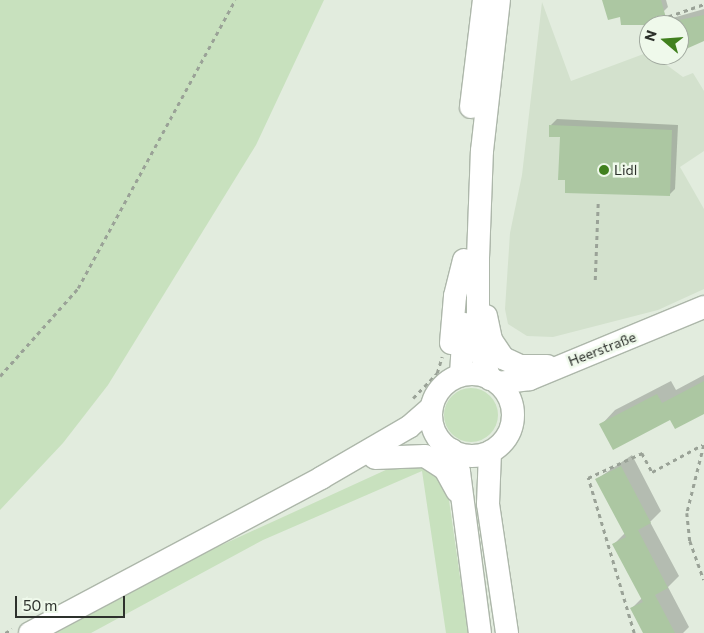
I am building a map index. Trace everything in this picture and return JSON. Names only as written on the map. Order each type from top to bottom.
[{"type":"main road","points":[[321,478],[416,441],[447,446],[474,456],[490,452],[510,431],[512,409],[494,381],[478,344],[471,259],[472,90],[484,0]]},
{"type":"main road","points":[[30,633],[321,478],[410,427],[437,397],[461,375],[471,259],[499,0]]},
{"type":"main road","points":[[471,259],[489,332],[498,353],[520,366],[563,364]]},
{"type":"main road","points":[[471,259],[432,424],[447,446],[462,501],[480,633]]},
{"type":"main road","name":"Heerstraße","points":[[494,381],[530,379],[704,307]]},
{"type":"main road","name":"Heerstraße","points":[[512,409],[525,397],[571,375],[704,323]]},
{"type":"main road","points":[[461,375],[494,381]]},
{"type":"main road","points":[[490,452],[488,504],[507,633]]},
{"type":"main road","points":[[375,458],[412,454],[431,458],[445,469],[462,501]]},
{"type":"path","points":[[0,376],[78,288],[235,0]]},
{"type":"path","points":[[672,15],[704,4]]},
{"type":"path","points":[[595,280],[598,202]]},
{"type":"path","points":[[703,445],[687,513],[690,541],[704,580]]},
{"type":"path","points":[[634,633],[588,478],[642,453],[652,472],[703,445]]},
{"type":"shaded area","points":[[542,2],[571,81],[639,56],[639,65],[667,65],[683,77],[693,73],[704,91],[704,151],[680,167],[704,209],[704,289],[658,310],[553,337],[527,336],[508,324],[505,309],[510,233],[522,175]]},
{"type":"green space","points":[[0,0],[324,0],[256,145],[108,385],[63,443],[0,510]]},
{"type":"green space","points":[[466,388],[476,388],[486,392],[494,400],[498,415],[494,430],[486,438],[476,442],[466,442],[456,438],[448,430],[444,420],[444,410],[448,400],[456,392]]},
{"type":"green space","points":[[401,463],[428,464],[448,493],[468,633],[446,633],[422,471],[263,540],[91,633],[56,633],[200,555]]},
{"type":"building","points":[[602,0],[661,0],[665,15],[639,15],[639,25],[621,25],[620,17],[608,20]]},
{"type":"building","points":[[704,15],[704,41],[689,48],[689,18]]},
{"type":"building","points":[[549,125],[672,130],[670,196],[565,193],[565,180],[558,180],[560,137],[549,137]]},
{"type":"building","points":[[704,381],[704,414],[675,429],[670,420],[613,450],[599,424],[657,394],[662,403]]},
{"type":"building","points":[[621,466],[651,523],[638,530],[668,588],[655,595],[675,633],[643,633],[630,608],[643,602],[612,544],[626,537],[595,479]]},
{"type":"place","name":"Lidl","points":[[604,170]]}]
